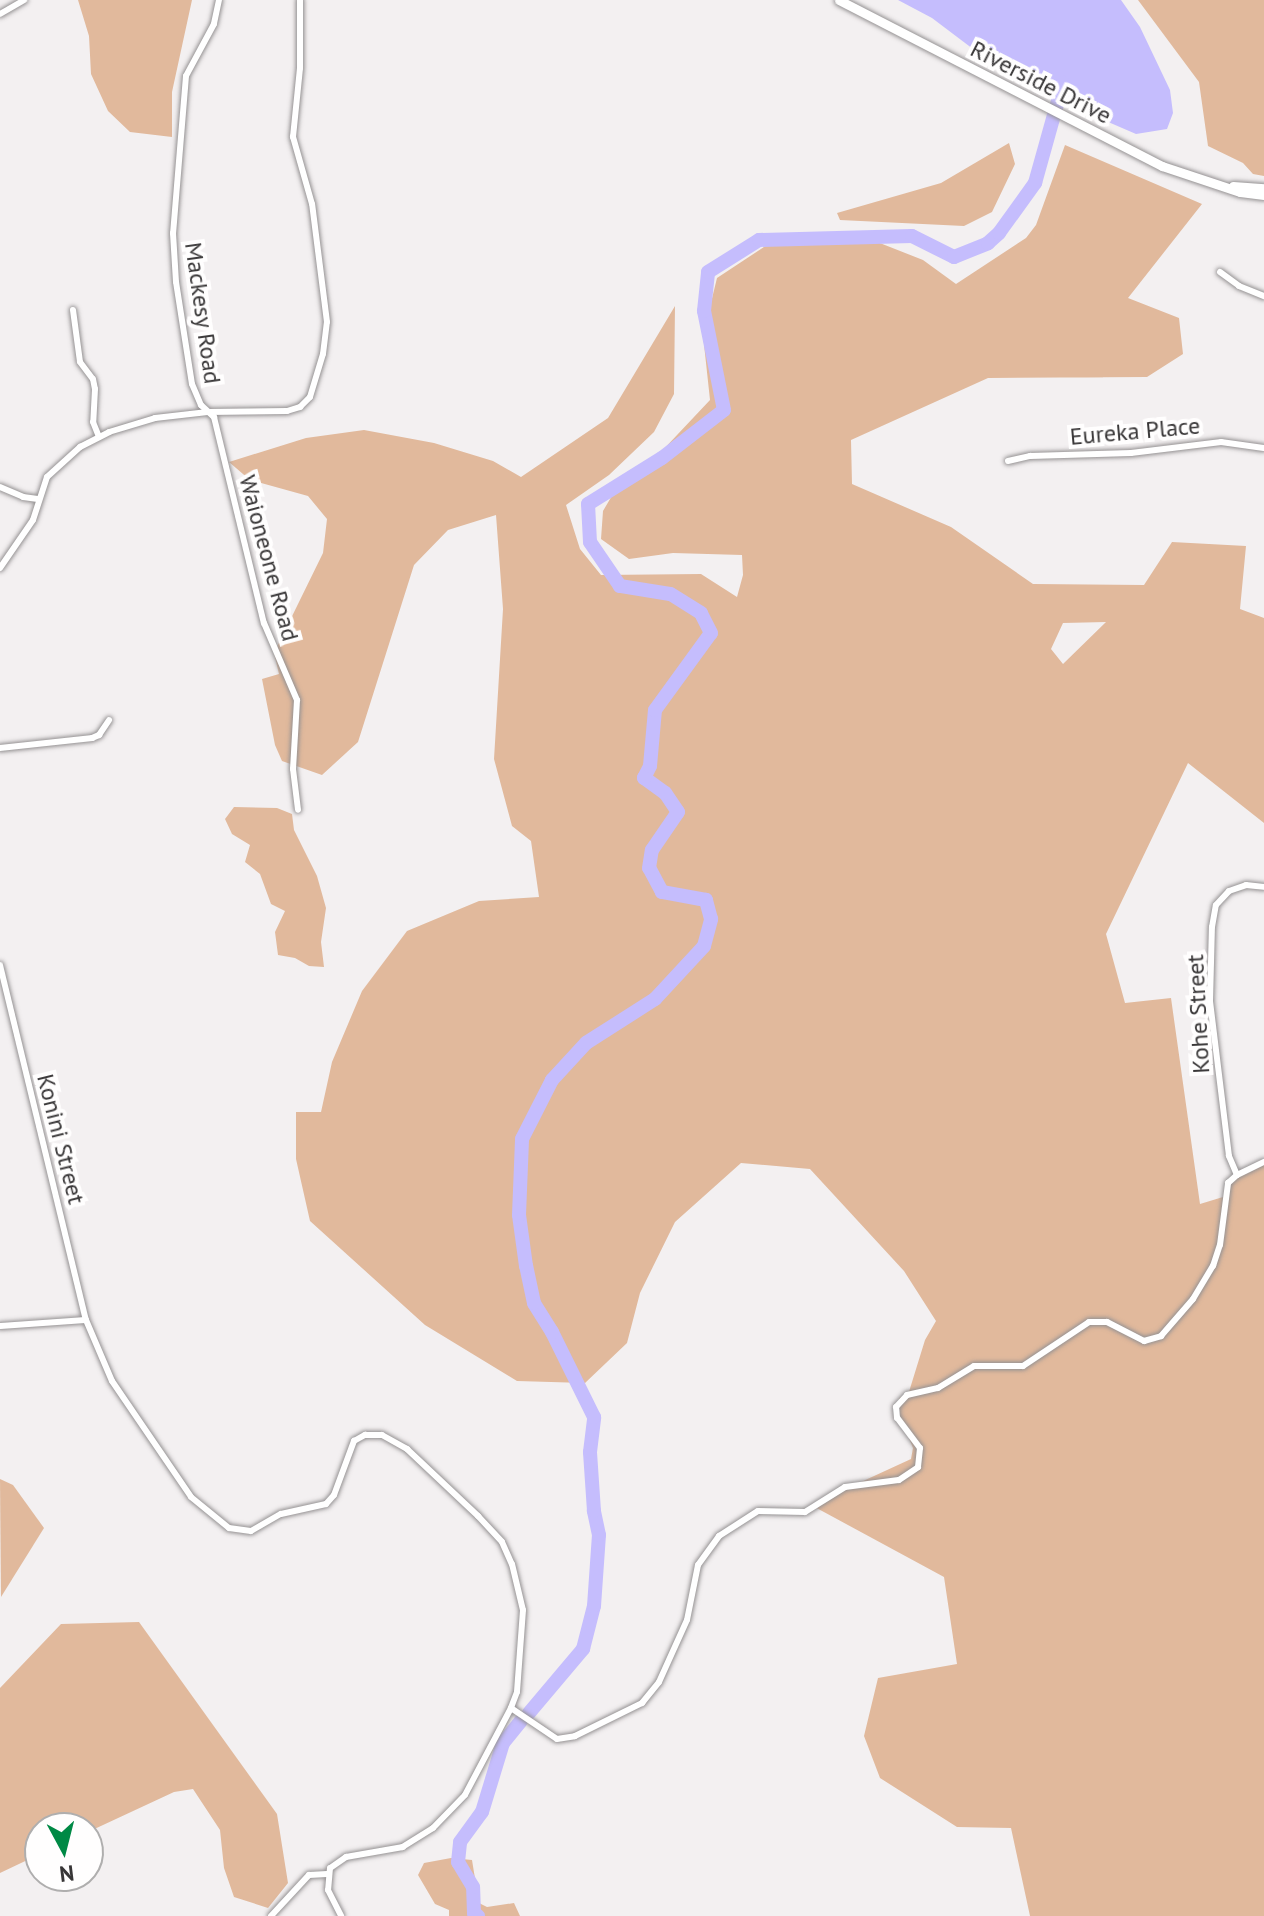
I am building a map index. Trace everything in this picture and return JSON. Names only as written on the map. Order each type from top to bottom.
[{"type":"main road","name":"Riverside Drive","points":[[839,0],[1162,166],[1264,195]]},
{"type":"main road","name":"Riverside Drive","points":[[1229,187],[1264,188]]},
{"type":"street","points":[[0,14],[24,0]]},
{"type":"street","name":"Mackesy Road","points":[[219,0],[214,24],[186,76],[173,233],[176,282],[189,372],[196,395],[208,412],[293,410],[310,397],[318,376],[325,343],[326,312],[310,193],[293,137],[300,68],[300,0]]},
{"type":"street","points":[[1220,272],[1239,286],[1264,296]]},
{"type":"street","points":[[73,310],[80,362],[93,379],[93,422],[99,437]]},
{"type":"street","points":[[0,568],[28,529],[47,477],[62,460],[99,437],[155,418],[208,412]]},
{"type":"street","name":"Waioneone Road","points":[[208,412],[214,417],[264,623],[297,700],[293,769],[298,810]]},
{"type":"street","name":"Eureka Place","points":[[1008,461],[1030,456],[1131,453],[1221,442],[1264,448]]},
{"type":"street","points":[[0,487],[23,497],[38,499]]},
{"type":"street","points":[[0,748],[92,738],[99,735],[109,720]]},
{"type":"street","name":"Kohe Street","points":[[1237,1175],[1229,1156],[1210,1001],[1213,916],[1222,897],[1237,886],[1264,887]]},
{"type":"street","name":"Konini Street","points":[[0,965],[86,1320],[112,1381],[161,1457],[199,1505],[229,1528],[251,1531],[281,1514],[326,1504],[334,1495],[348,1451],[360,1437],[376,1434],[388,1437],[407,1449],[478,1516],[508,1553],[523,1610],[517,1692],[511,1708]]},
{"type":"street","points":[[271,1916],[309,1875],[327,1874],[340,1859],[403,1847],[441,1822],[465,1795],[511,1708],[557,1739],[575,1736],[642,1703],[659,1682],[687,1620],[698,1565],[719,1536],[758,1511],[805,1512],[845,1487],[899,1480],[918,1467],[920,1448],[899,1422],[896,1412],[899,1402],[907,1395],[938,1388],[974,1366],[1023,1366],[1089,1322],[1107,1322],[1136,1340],[1150,1341],[1161,1336],[1193,1299],[1213,1266],[1220,1245],[1225,1189],[1237,1175],[1264,1162]]},
{"type":"street","points":[[0,1326],[86,1320]]},
{"type":"street","points":[[327,1874],[330,1896],[341,1916]]},
{"type":"shaded area","points":[[78,0],[192,0],[172,92],[172,137],[130,132],[108,111],[91,74],[89,36]]},
{"type":"shaded area","points":[[898,0],[1121,0],[1140,27],[1170,90],[1173,113],[1167,129],[1136,134],[1018,83],[932,18]]},
{"type":"shaded area","points":[[1138,0],[1264,0],[1264,176],[1253,174],[1243,163],[1208,146],[1199,82]]},
{"type":"shaded area","points":[[1009,143],[1015,164],[992,212],[964,226],[840,220],[837,213],[941,183]]},
{"type":"shaded area","points":[[1065,145],[1202,204],[1128,298],[1179,318],[1183,354],[1147,377],[988,378],[851,440],[852,484],[951,527],[1033,584],[1144,585],[1172,542],[1246,546],[1240,609],[1264,618],[1264,823],[1188,763],[1106,934],[1125,1003],[1171,998],[1200,1204],[1223,1197],[1235,1176],[1264,1164],[1264,1916],[1030,1916],[1011,1828],[957,1827],[880,1778],[864,1736],[878,1678],[957,1664],[944,1577],[811,1505],[911,1459],[913,1448],[900,1416],[899,1398],[908,1395],[925,1340],[936,1321],[904,1271],[810,1169],[741,1163],[675,1222],[640,1293],[627,1343],[585,1383],[517,1381],[425,1325],[310,1221],[296,1159],[296,1112],[321,1112],[332,1062],[362,991],[407,931],[479,901],[539,897],[531,841],[512,826],[494,759],[503,609],[496,515],[448,530],[414,565],[358,742],[322,775],[282,761],[275,745],[262,679],[279,674],[274,653],[323,553],[327,519],[308,496],[250,480],[229,462],[306,438],[364,430],[434,443],[493,461],[521,477],[608,418],[675,306],[674,394],[654,432],[609,475],[566,505],[580,549],[601,575],[701,574],[737,597],[743,575],[742,555],[673,553],[629,559],[601,539],[603,511],[620,482],[661,452],[710,400],[703,335],[717,278],[767,245],[862,236],[923,260],[956,284],[1026,238],[1036,225]],"holes":[[[1106,622],[1063,664],[1051,649],[1063,623]]]},
{"type":"shaded area","points":[[234,807],[277,808],[292,814],[294,830],[317,876],[326,908],[321,942],[324,967],[309,966],[295,958],[278,955],[275,932],[285,911],[271,904],[260,874],[245,862],[250,845],[232,834],[225,819]]},
{"type":"shaded area","points":[[0,1479],[13,1485],[44,1528],[1,1597]]},
{"type":"shaded area","points":[[139,1622],[277,1814],[288,1883],[268,1908],[234,1897],[224,1868],[220,1830],[193,1789],[174,1792],[104,1825],[104,1812],[24,1812],[24,1862],[0,1873],[0,1688],[61,1624]]},
{"type":"shaded area","points":[[451,1858],[472,1860],[479,1903],[487,1907],[514,1903],[520,1916],[449,1916],[449,1910],[435,1904],[418,1875],[424,1863]]},
{"type":"waterway","points":[[529,1713],[583,1649],[594,1606],[599,1535],[590,1452],[594,1417],[552,1332],[534,1303],[526,1266],[519,1215],[522,1139],[552,1080],[586,1043],[655,999],[704,946],[711,919],[706,900],[662,892],[649,868],[652,850],[678,812],[665,793],[644,778],[650,766],[655,710],[711,633],[701,613],[670,594],[620,586],[590,542],[588,504],[662,458],[724,410],[704,311],[708,272],[759,240],[912,236],[954,257],[988,243],[999,233],[1035,183],[1063,83]]},
{"type":"waterway","points":[[478,1916],[474,1913],[473,1887],[458,1862],[460,1842],[482,1812],[503,1743],[521,1721]]}]
